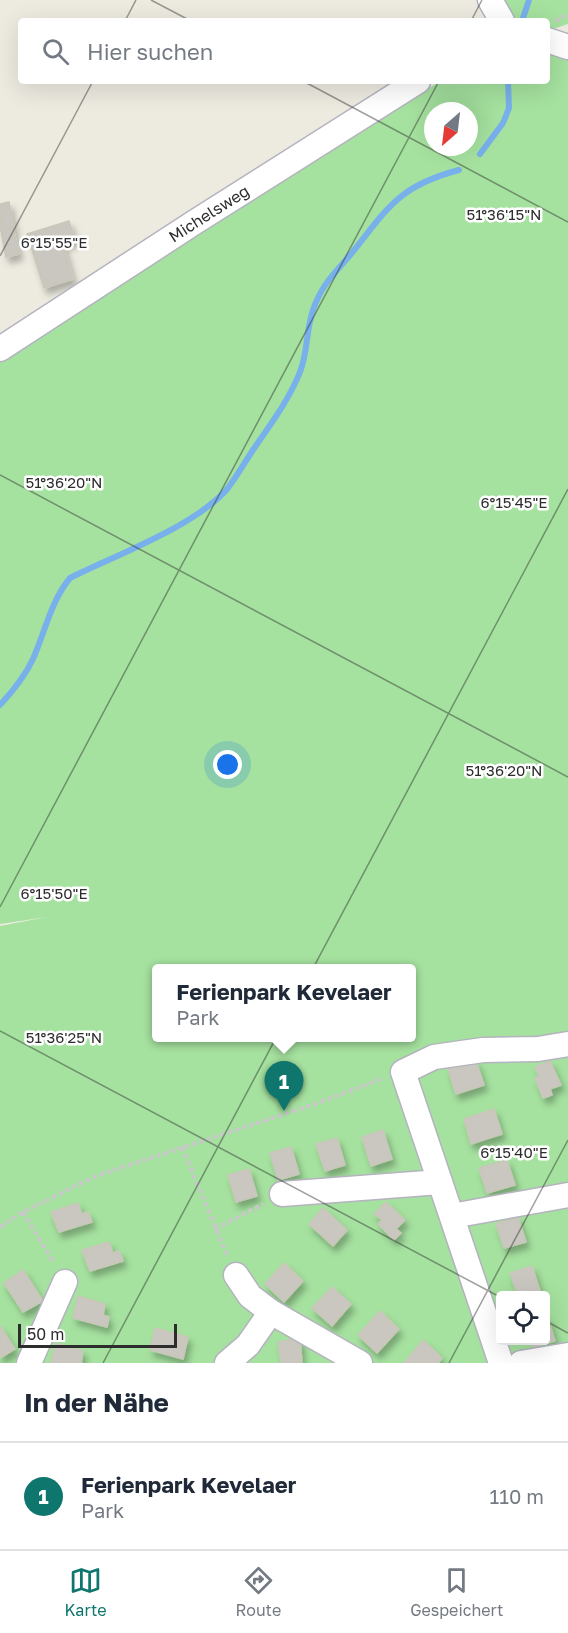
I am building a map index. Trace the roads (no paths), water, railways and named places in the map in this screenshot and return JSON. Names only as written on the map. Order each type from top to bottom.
[{"type":"street","points":[[490,0],[500,18]]},
{"type":"street","points":[[550,41],[568,47]]},
{"type":"street","name":"Michelsweg","points":[[0,349],[413,84]]},
{"type":"street","points":[[501,1363],[403,1072],[434,1057],[483,1050],[538,1049],[568,1044]]},
{"type":"street","points":[[282,1194],[440,1182]]},
{"type":"street","points":[[452,1215],[568,1195]]},
{"type":"street","points":[[236,1275],[250,1296],[271,1312],[360,1363]]},
{"type":"street","points":[[29,1363],[65,1282]]},
{"type":"street","points":[[227,1363],[248,1345],[271,1312]]},
{"type":"street","points":[[521,1363],[568,1355]]},
{"type":"waterway","points":[[523,18],[529,0]]},
{"type":"waterway","points":[[480,154],[503,123],[509,108],[508,84]]},
{"type":"waterway","points":[[0,705],[30,665],[53,607],[70,578],[176,527],[214,502],[228,488],[279,412],[296,382],[303,364],[313,310],[320,293],[329,280],[385,211],[396,201],[422,183],[459,170]]},
{"type":"place","name":"Ferienpark Kevelaer","points":[[284,1111]]}]
